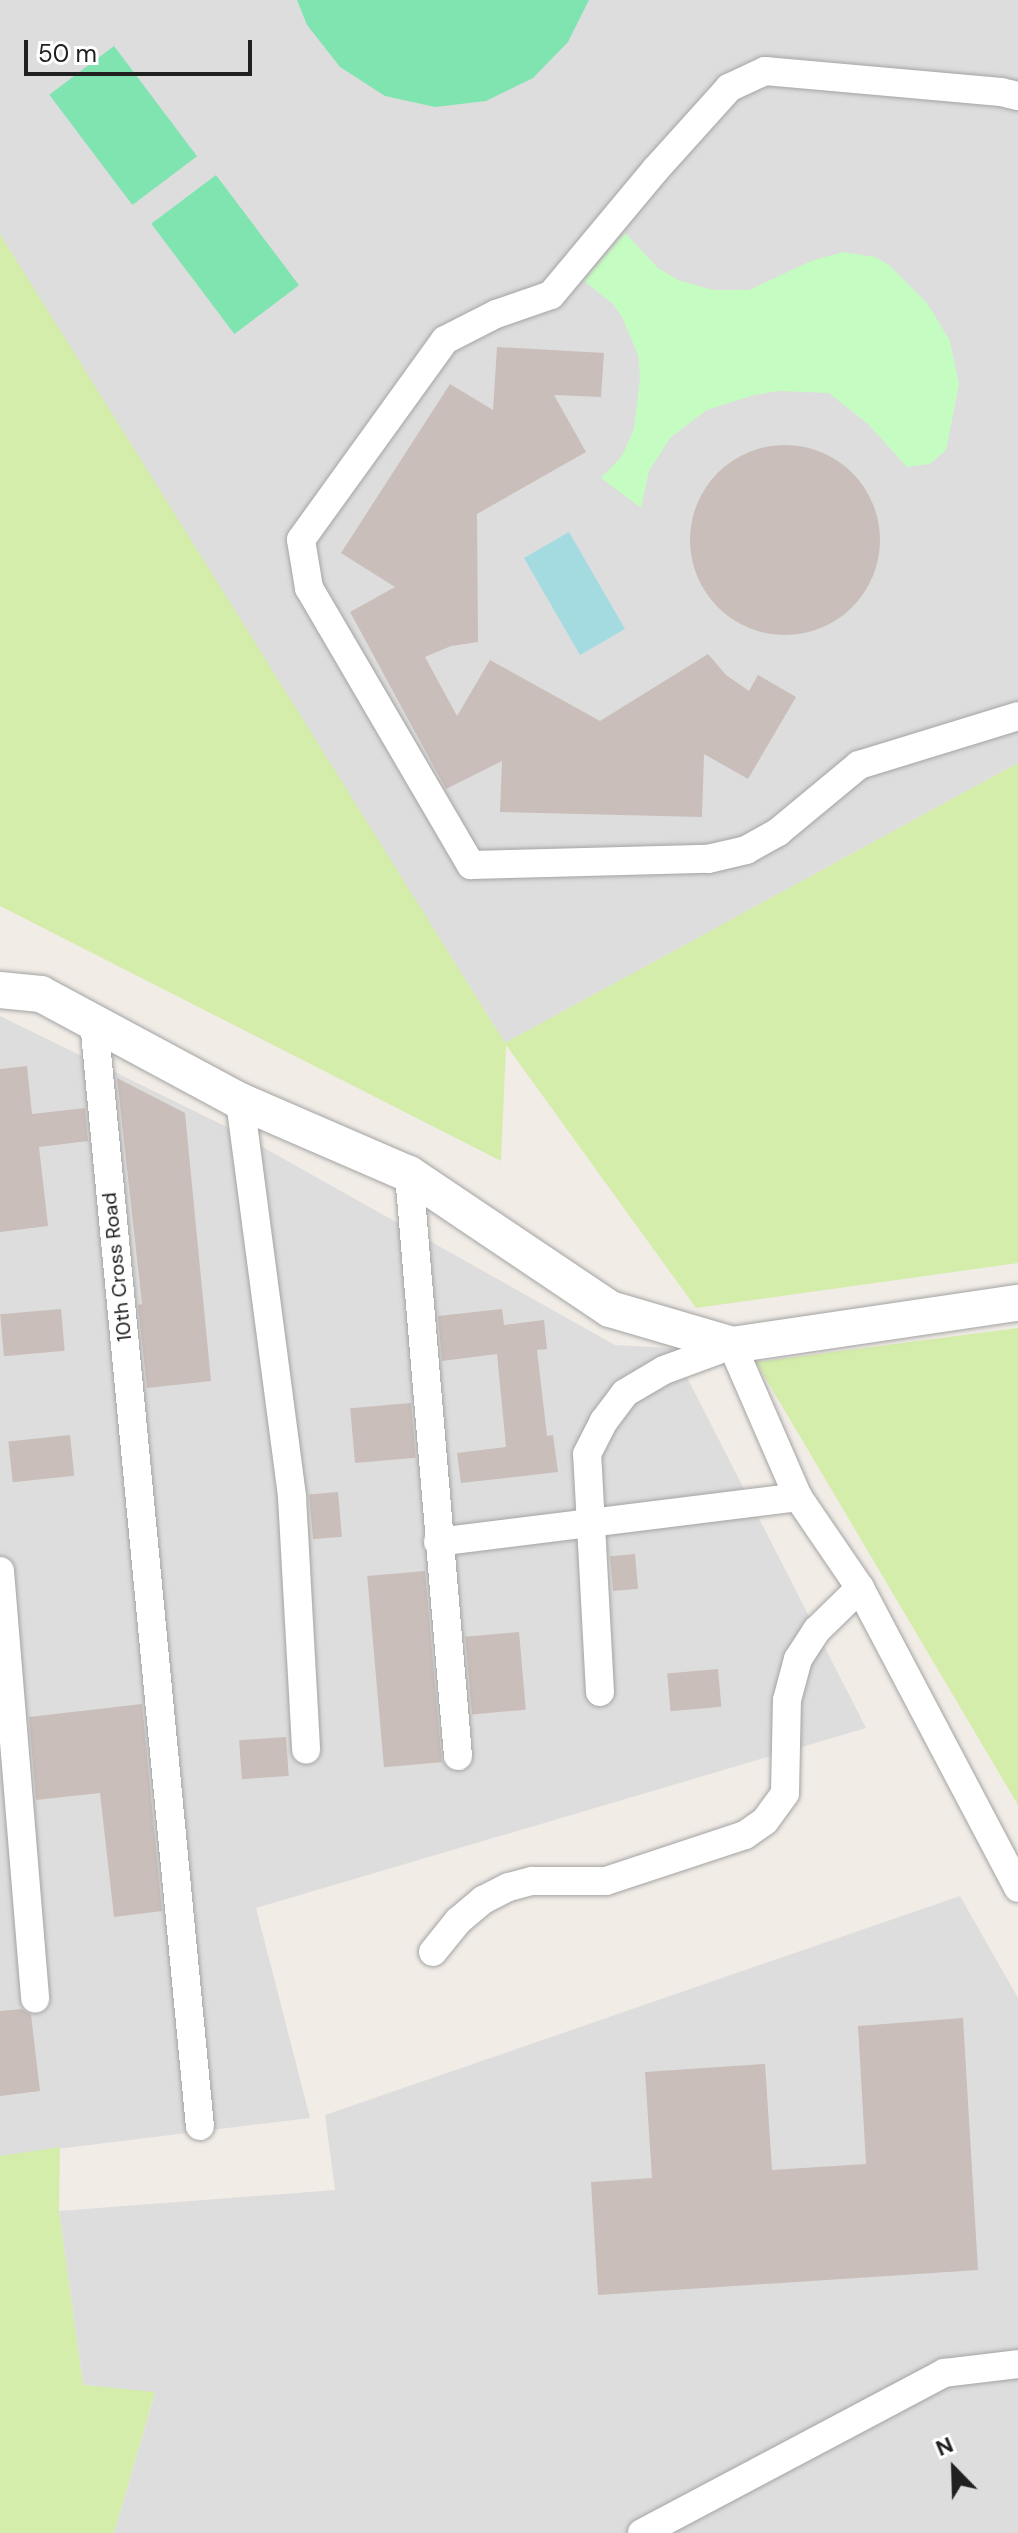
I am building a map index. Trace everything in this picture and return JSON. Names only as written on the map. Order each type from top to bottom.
[{"type":"street","points":[[1018,96],[765,71],[729,88],[656,169],[551,295],[496,314],[445,340],[301,540],[309,588],[471,865],[708,859],[746,850],[778,832],[859,765],[1018,716]]},
{"type":"street","points":[[0,990],[41,994],[240,1101],[409,1174],[610,1309],[732,1345]]},
{"type":"street","name":"10th Cross Road","points":[[94,1022],[200,2126]]},
{"type":"street","points":[[240,1101],[292,1497],[306,1750]]},
{"type":"street","points":[[409,1174],[458,1756]]},
{"type":"street","points":[[600,1692],[587,1454],[604,1421],[625,1393],[664,1370],[732,1345],[1018,1303]]},
{"type":"street","points":[[732,1345],[798,1497],[860,1588],[1018,1888]]},
{"type":"street","points":[[438,1542],[798,1497]]},
{"type":"street","points":[[0,1575],[35,1999]]},
{"type":"street","points":[[433,1952],[458,1921],[483,1900],[509,1887],[532,1881],[606,1881],[745,1835],[765,1821],[785,1793],[787,1700],[798,1659],[817,1630],[860,1588]]},
{"type":"street","points":[[642,2533],[944,2373],[1018,2364]]},
{"type":"shaded area","points":[[0,0],[1018,0],[1018,763],[505,1043],[0,239]]},
{"type":"shaded area","points":[[0,1016],[227,1127],[615,1345],[672,1348],[866,1728],[256,1908],[310,2118],[0,2156]]},
{"type":"shaded area","points":[[960,1896],[1018,1998],[1018,2533],[114,2533],[155,2393],[83,2385],[59,2211],[335,2190],[325,2115]]},
{"type":"green space","points":[[297,0],[589,0],[568,42],[533,78],[486,101],[435,107],[385,96],[340,67],[307,25]]},
{"type":"green space","points":[[114,46],[197,156],[132,205],[49,95]]},
{"type":"green space","points":[[216,175],[299,285],[234,334],[151,224]]},
{"type":"green space","points":[[625,233],[658,268],[678,280],[713,290],[749,290],[811,261],[843,252],[875,257],[889,265],[927,303],[950,341],[959,385],[946,450],[930,464],[907,467],[868,424],[829,393],[779,391],[754,395],[707,410],[670,438],[649,471],[641,508],[601,478],[622,456],[634,429],[640,377],[638,355],[622,317],[612,303],[584,281]]},
{"type":"green space","points":[[0,234],[505,1043],[1018,763],[1018,1263],[696,1308],[506,1045],[501,1161],[0,906]]},
{"type":"green space","points":[[1018,1328],[1018,1805],[756,1362]]},
{"type":"green space","points":[[60,2147],[59,2211],[83,2385],[155,2392],[114,2533],[0,2533],[0,2156]]},
{"type":"water","points":[[569,532],[625,629],[580,655],[524,558]]},
{"type":"building","points":[[497,347],[604,353],[601,397],[554,395],[586,452],[477,514],[478,642],[451,646],[425,657],[457,716],[490,660],[600,721],[708,654],[726,675],[749,691],[758,675],[796,697],[748,779],[704,754],[702,817],[500,812],[502,761],[446,789],[350,612],[395,587],[341,553],[450,384],[493,410]]},
{"type":"building","points":[[785,445],[821,452],[852,473],[873,504],[880,540],[873,576],[852,607],[821,628],[785,635],[749,628],[718,607],[697,576],[690,540],[697,504],[718,473],[749,452]]},
{"type":"building","points":[[27,1066],[32,1114],[85,1108],[88,1141],[39,1147],[48,1226],[0,1232],[0,1069]]},
{"type":"building","points":[[117,1078],[185,1113],[211,1381],[147,1388],[138,1305],[142,1304]]},
{"type":"building","points":[[61,1309],[65,1351],[4,1356],[0,1314]]},
{"type":"building","points":[[502,1309],[504,1325],[544,1320],[547,1349],[537,1350],[547,1436],[553,1435],[558,1472],[461,1483],[457,1453],[506,1447],[497,1354],[442,1361],[438,1316]]},
{"type":"building","points":[[411,1403],[416,1458],[355,1463],[350,1408]]},
{"type":"building","points":[[70,1435],[74,1476],[13,1482],[8,1441]]},
{"type":"building","points":[[338,1492],[342,1537],[313,1539],[309,1495]]},
{"type":"building","points":[[635,1554],[638,1589],[613,1591],[610,1556]]},
{"type":"building","points":[[425,1571],[442,1762],[384,1767],[367,1576]]},
{"type":"building","points":[[519,1632],[526,1710],[472,1714],[465,1637]]},
{"type":"building","points":[[718,1669],[721,1707],[671,1711],[667,1673]]},
{"type":"building","points":[[142,1704],[162,1911],[114,1917],[100,1793],[36,1800],[29,1717]]},
{"type":"building","points":[[286,1737],[289,1776],[242,1779],[239,1740]]},
{"type":"building","points":[[21,2009],[31,2015],[40,2091],[0,2096],[0,2011]]},
{"type":"building","points":[[963,2018],[978,2270],[598,2295],[591,2182],[652,2178],[645,2072],[765,2064],[772,2170],[866,2164],[858,2026]]}]
